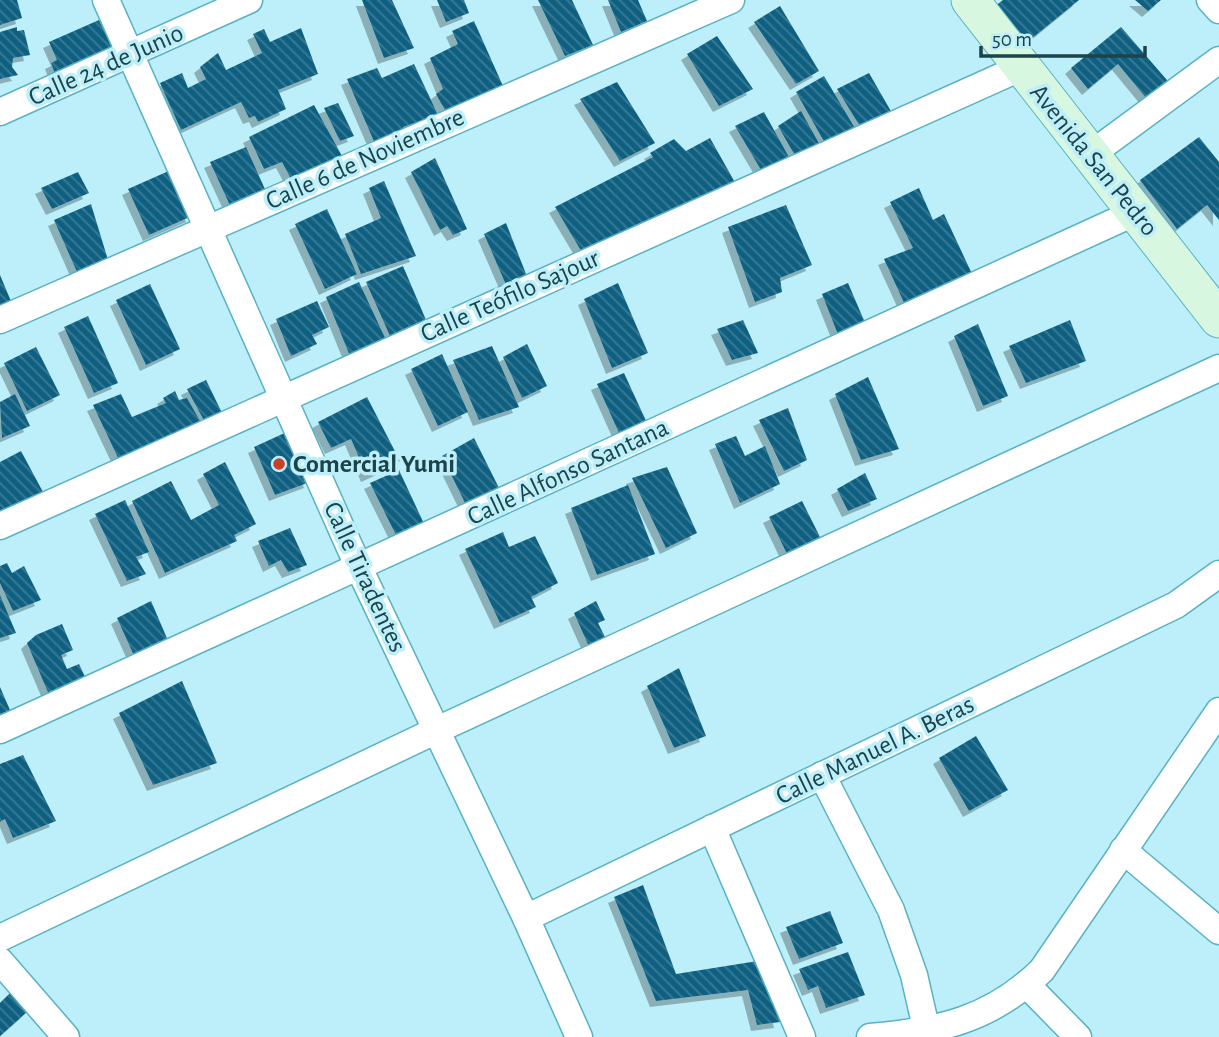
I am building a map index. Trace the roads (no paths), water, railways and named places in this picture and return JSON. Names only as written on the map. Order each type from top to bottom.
[{"type":"street","name":"Calle Tiradentes","points":[[106,0],[359,568],[526,918],[579,1037]]},
{"type":"street","name":"Calle 24 de Junio","points":[[0,112],[249,0]]},
{"type":"street","name":"Calle 6 de Noviembre","points":[[0,320],[731,0]]},
{"type":"street","name":"Avenida San Pedro","points":[[970,0],[1020,68],[1219,319]]},
{"type":"street","points":[[1210,0],[1219,10]]},
{"type":"street","points":[[1090,155],[1219,60]]},
{"type":"street","name":"Calle Teófilo Sajour","points":[[0,526],[1020,68]]},
{"type":"street","name":"Calle Alfonso Santana","points":[[0,730],[1136,212]]},
{"type":"street","points":[[0,938],[437,730],[1219,368]]},
{"type":"street","name":"Calle Manuel A. Beras","points":[[526,918],[1176,605],[1219,574]]},
{"type":"street","points":[[870,1037],[926,1032],[959,1023],[992,1008],[1027,985],[1042,970],[1219,711]]},
{"type":"street","points":[[822,775],[891,910],[914,975],[926,1032]]},
{"type":"street","points":[[712,828],[802,1037]]},
{"type":"street","points":[[1123,849],[1219,931]]},
{"type":"street","points":[[0,961],[66,1037]]},
{"type":"street","points":[[1027,985],[1078,1037]]},
{"type":"place","name":"Comercial Yumi","points":[[279,464]]}]
